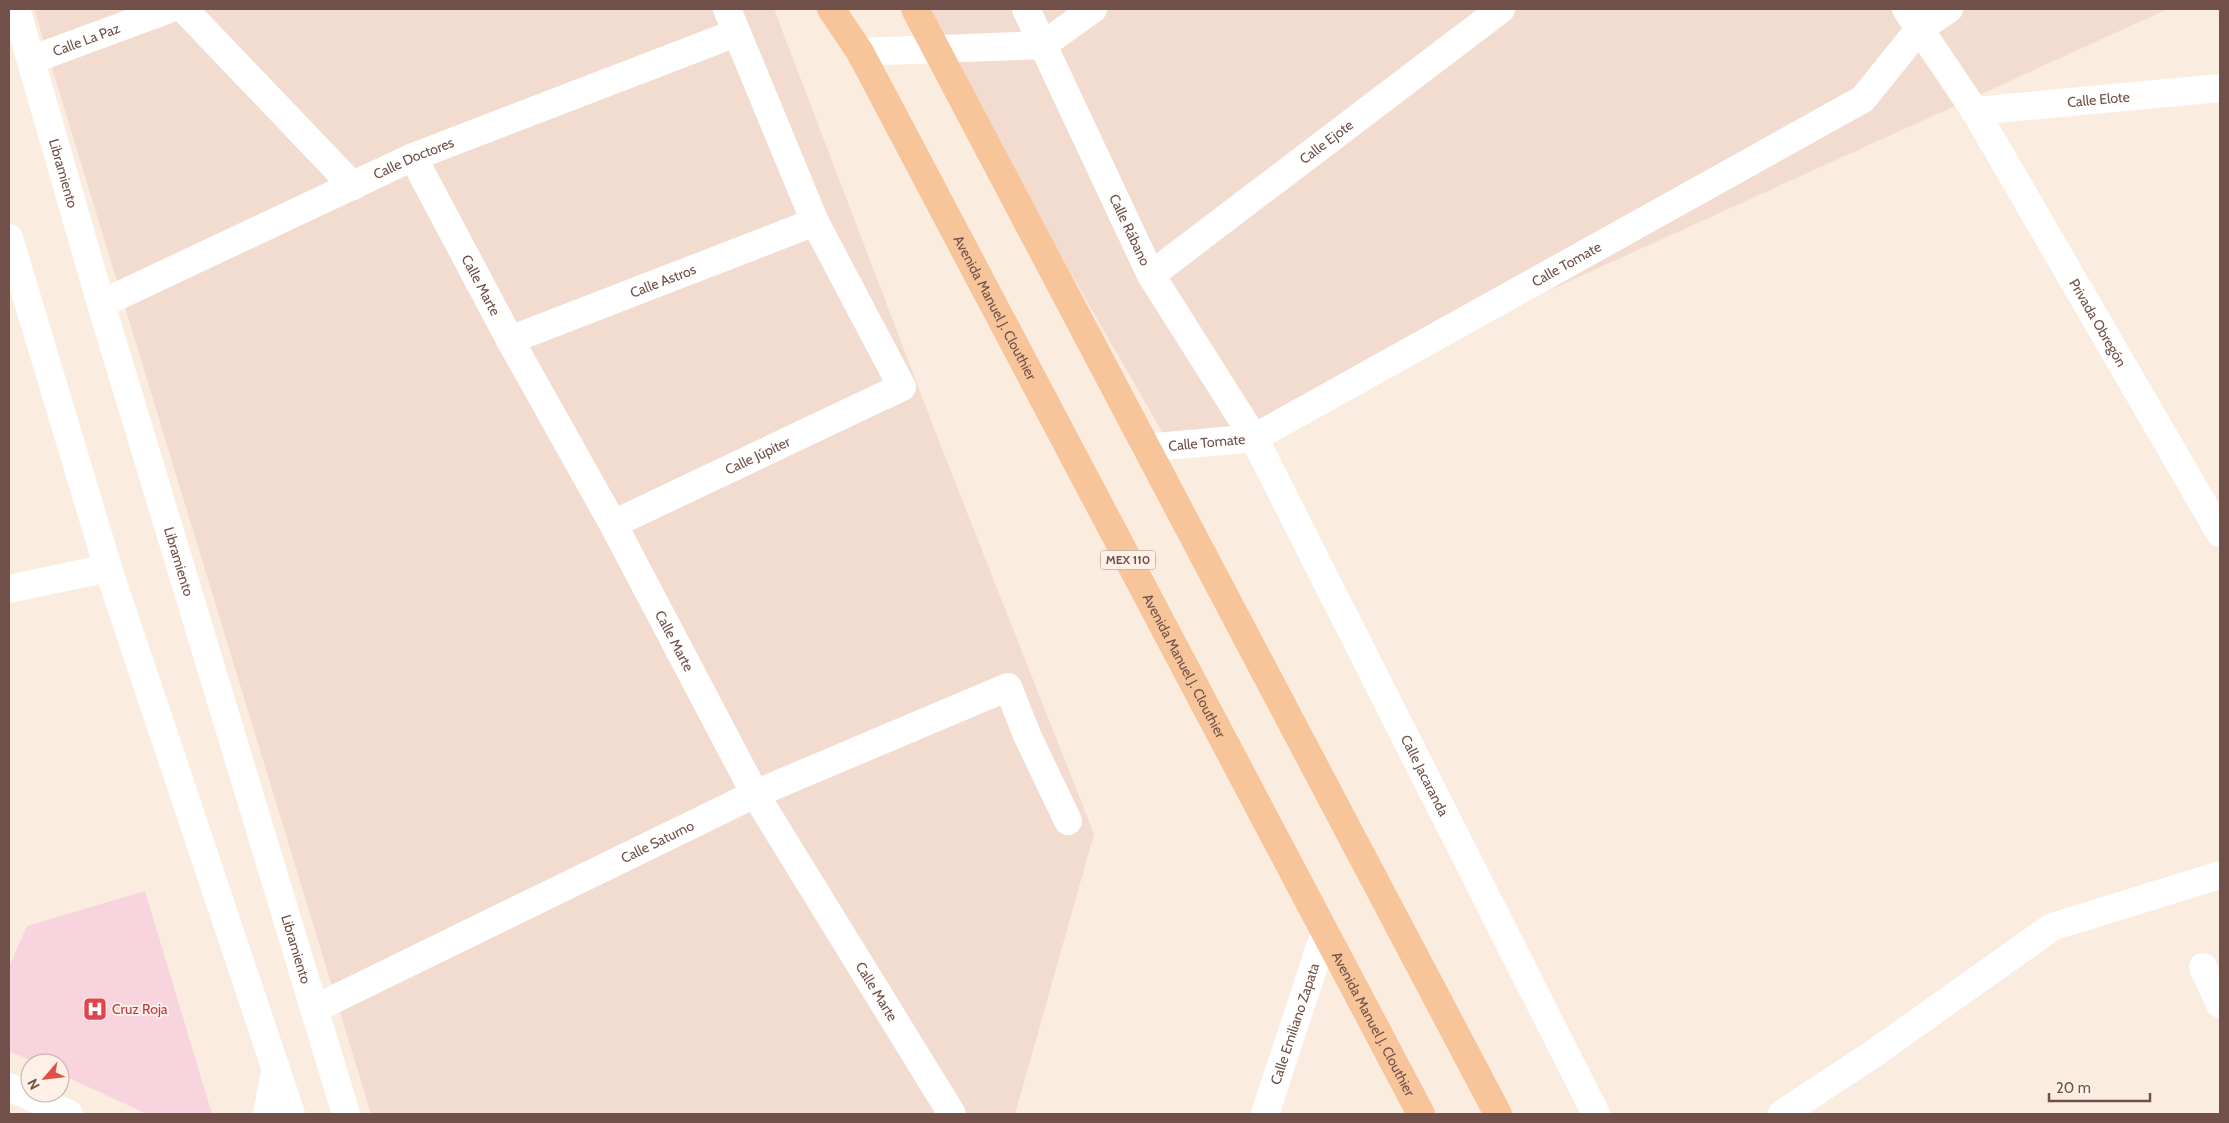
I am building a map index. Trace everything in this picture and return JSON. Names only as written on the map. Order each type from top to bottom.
[{"type":"main road","name":"Avenida Manuel J. Clouthier","points":[[831,9],[860,52],[1421,1114]]},
{"type":"main road","points":[[915,9],[1498,1114]]},
{"type":"street","name":"Libramiento","points":[[16,9],[101,304],[346,1114]]},
{"type":"street","name":"Calle La Paz","points":[[31,60],[169,9]]},
{"type":"street","points":[[184,9],[353,186]]},
{"type":"street","name":"Calle Rábano","points":[[1026,9],[1151,275],[1254,438]]},
{"type":"street","points":[[860,52],[1044,45],[1093,9]]},
{"type":"street","name":"Calle Ejote","points":[[1151,275],[1501,9]]},
{"type":"street","name":"Calle Tomate","points":[[1146,448],[1254,438],[1863,99],[1913,18],[1949,9]]},
{"type":"street","name":"Privada Obregón","points":[[1913,18],[1975,111],[2220,533]]},
{"type":"street","points":[[732,21],[815,222]]},
{"type":"street","name":"Calle Doctores","points":[[101,304],[413,157],[732,21]]},
{"type":"street","name":"Calle Elote","points":[[1975,111],[2220,88]]},
{"type":"street","name":"Calle Marte","points":[[413,157],[510,340],[613,524],[755,794],[952,1114]]},
{"type":"street","name":"Calle Astros","points":[[510,340],[815,222]]},
{"type":"street","name":"Calle Júpiter","points":[[613,524],[902,388],[815,222]]},
{"type":"street","points":[[9,238],[108,568],[291,1114]]},
{"type":"street","name":"Calle Jacaranda","points":[[1254,438],[1596,1114]]},
{"type":"street","points":[[9,589],[108,568]]},
{"type":"street","name":"Calle Saturno","points":[[314,1009],[755,794],[1008,687],[1027,735],[1068,821]]},
{"type":"street","points":[[1782,1114],[1876,1052],[2052,926],[2220,875]]},
{"type":"street","name":"Calle Emiliano Zapata","points":[[1265,1114],[1325,932]]},
{"type":"street","points":[[2203,967],[2220,1004]]},
{"type":"street","points":[[267,1114],[276,1068]]},
{"type":"street","points":[[9,1087],[69,1114]]},
{"type":"shaded area","points":[[34,9],[774,9],[942,449],[1094,834],[1015,1114],[371,1114]]},
{"type":"shaded area","points":[[919,9],[2168,9],[1174,461],[1165,437]]},
{"type":"shaded area","name":"Cruz Roja","points":[[145,891],[212,1114],[147,1114],[70,1079],[70,1053],[20,1053],[20,1056],[9,1051],[9,967],[27,926]]},
{"type":"place","name":"Cruz Roja","points":[[95,1009]]}]
